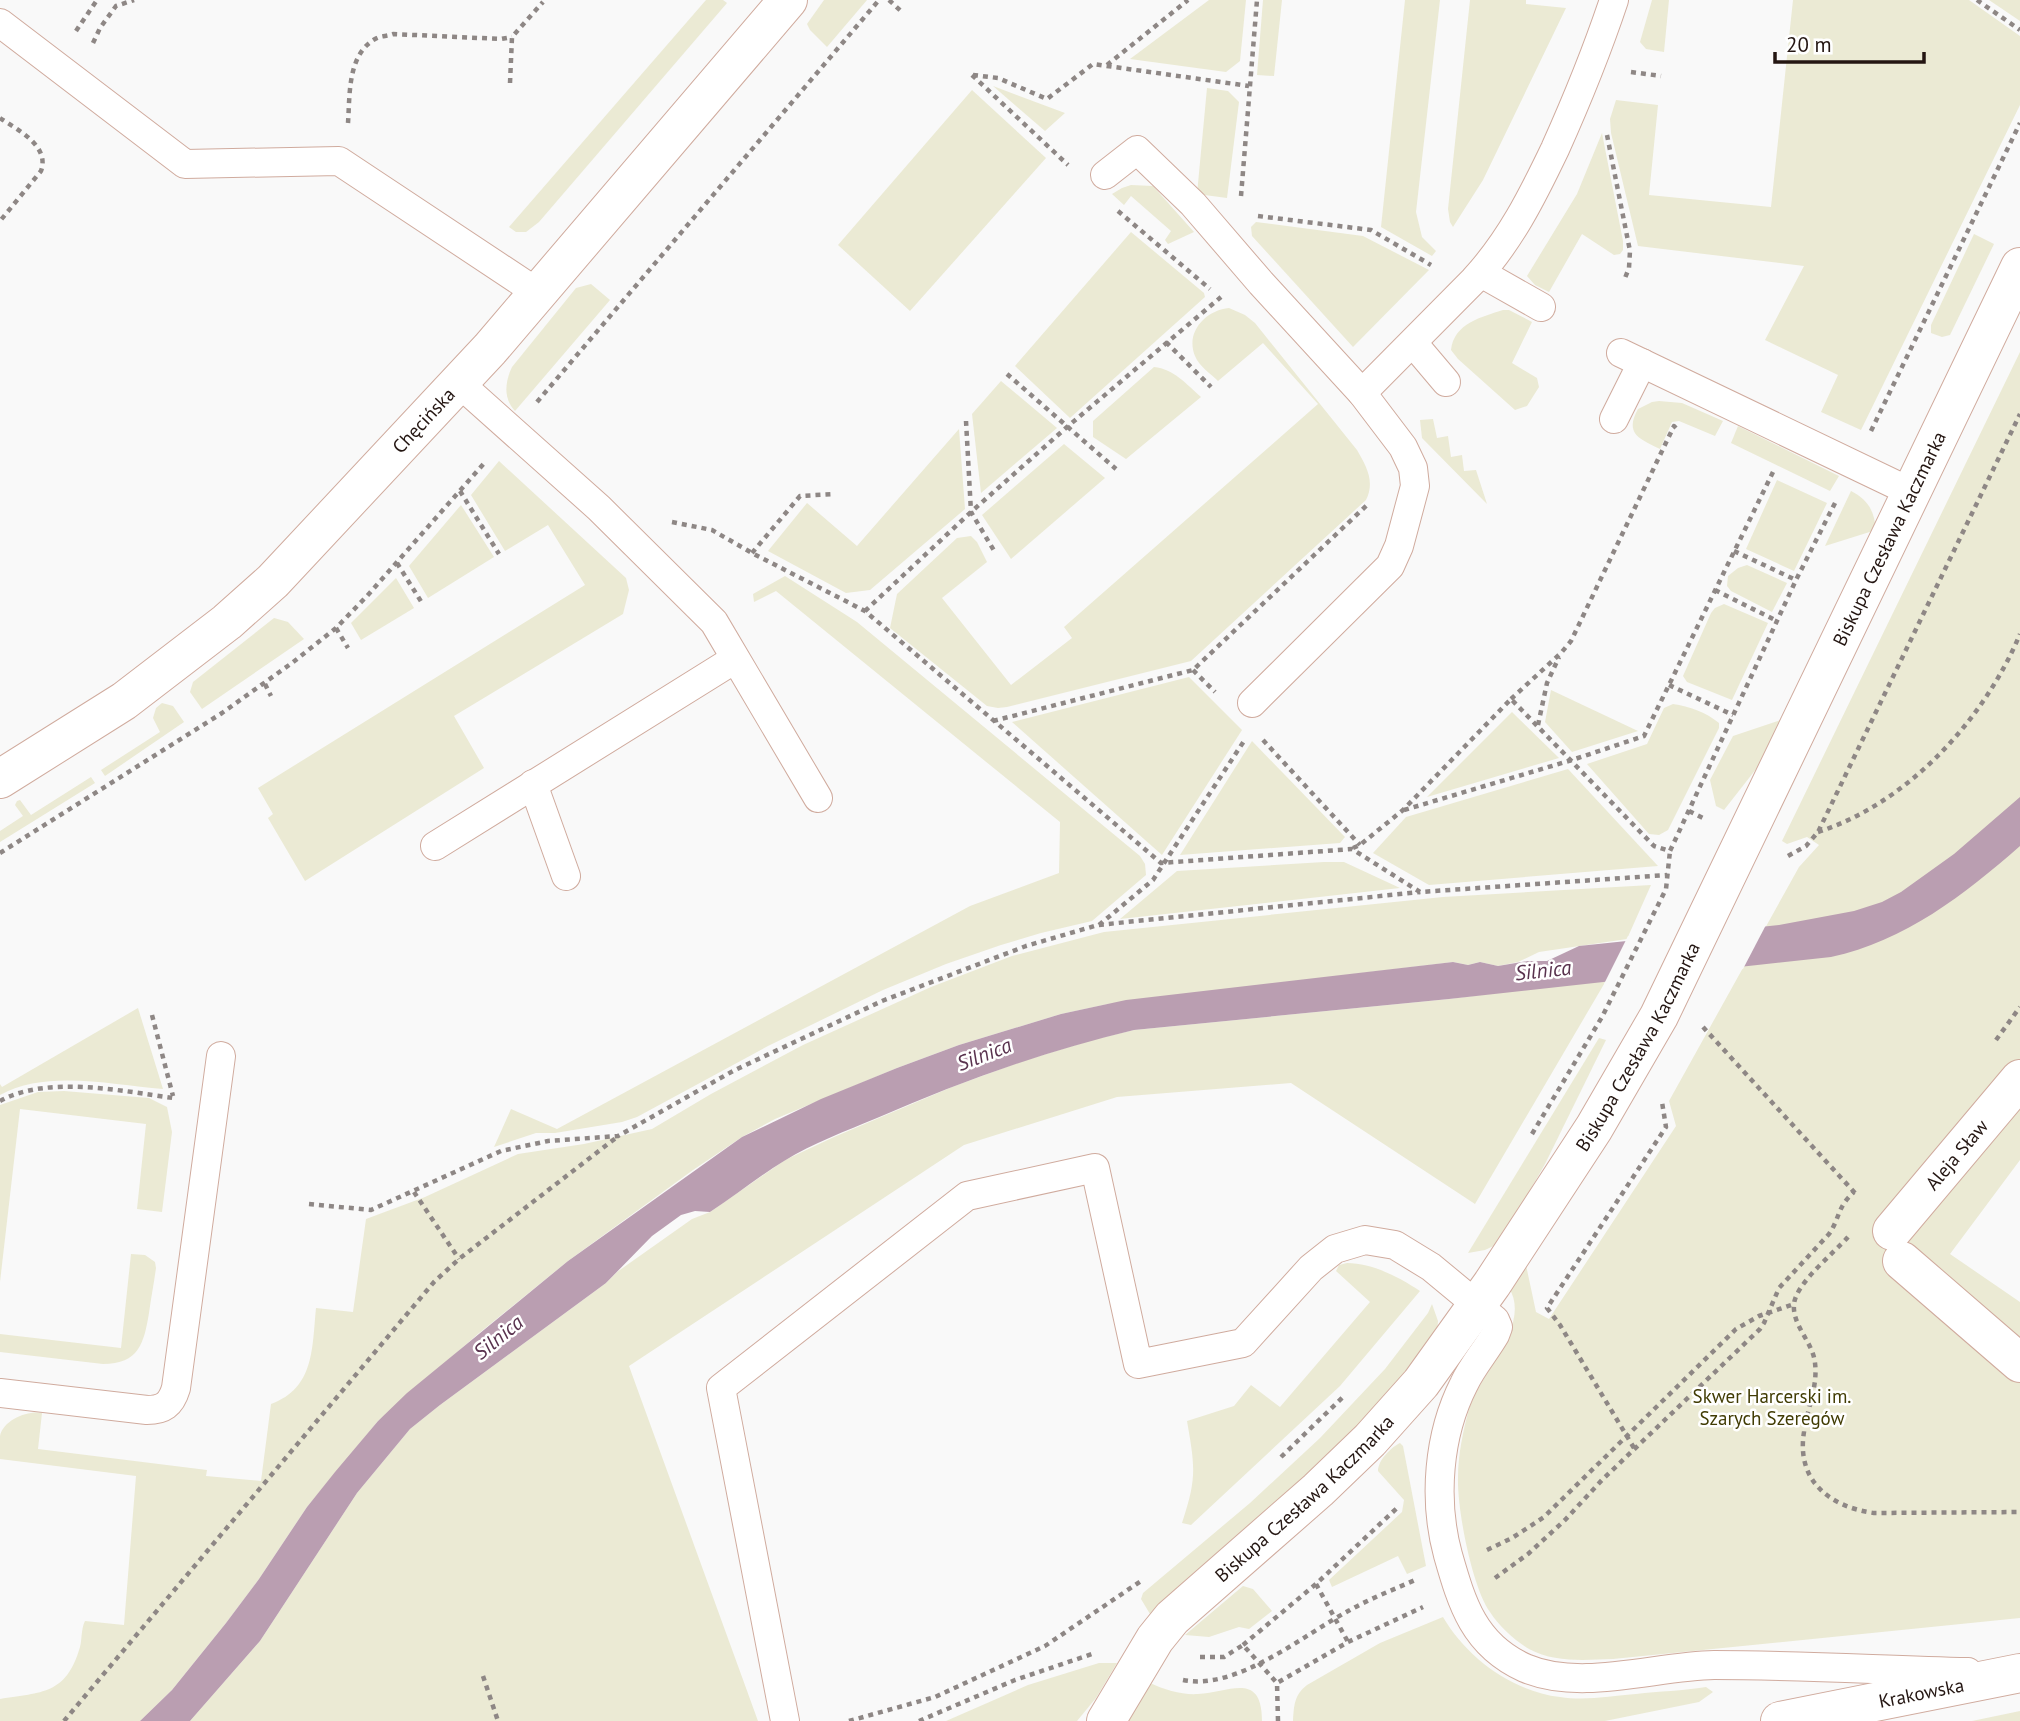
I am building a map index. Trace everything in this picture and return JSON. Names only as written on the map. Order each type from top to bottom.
[{"type":"street","name":"Chęcińska","points":[[0,779],[124,701],[228,622],[273,580],[459,383],[788,0]]},
{"type":"street","name":"Biskupa Czesława Kaczmarka","points":[[1106,1721],[1155,1639],[1172,1618],[1299,1508],[1370,1440],[1421,1383],[1477,1305],[1594,1128],[1659,1016],[2020,267]]},
{"type":"street","name":"Aleja Sław","points":[[1897,1246],[2020,1079]]},
{"type":"street","points":[[1897,1246],[2020,1363]]},
{"type":"street","name":"Krakowska","points":[[1780,1721],[2018,1673]]},
{"type":"lane","points":[[1362,393],[1474,280],[1504,244],[1527,207],[1590,71],[1614,0]]},
{"type":"lane","points":[[0,23],[185,164],[339,162],[538,293]]},
{"type":"lane","points":[[1105,176],[1138,150],[1193,204],[1362,393],[1403,447],[1413,468],[1415,486],[1395,558],[1382,575],[1252,703]]},
{"type":"lane","points":[[1474,280],[1541,307]]},
{"type":"lane","points":[[1413,343],[1447,382]]},
{"type":"lane","points":[[1614,419],[1631,358],[1913,493]]},
{"type":"lane","points":[[459,383],[599,508],[713,622],[818,798]]},
{"type":"lane","points":[[435,846],[735,659]]},
{"type":"lane","points":[[533,784],[566,876]]},
{"type":"lane","points":[[0,1393],[147,1410],[158,1410],[170,1403],[176,1388],[221,1056]]},
{"type":"lane","points":[[785,1721],[721,1388],[967,1196],[1095,1168],[1139,1364],[1243,1343],[1327,1255],[1335,1249],[1365,1240],[1395,1245],[1442,1274],[1494,1320],[1498,1327],[1495,1335],[1465,1381],[1451,1418],[1441,1473],[1442,1524],[1465,1611],[1483,1637],[1507,1658],[1537,1672],[1576,1678],[1712,1665],[2018,1673]]},
{"type":"path","points":[[73,35],[97,0]]},
{"type":"path","points":[[91,48],[100,28],[116,6],[134,0]]},
{"type":"path","points":[[0,853],[265,684],[335,628],[397,563],[513,431],[879,0]]},
{"type":"path","points":[[889,0],[903,13]]},
{"type":"path","points":[[1106,66],[1188,0]]},
{"type":"path","points":[[1240,214],[1257,0]]},
{"type":"path","points":[[1978,0],[2020,30]]},
{"type":"path","points":[[348,127],[352,77],[358,56],[376,38],[393,34],[501,39],[512,37],[543,2]]},
{"type":"path","points":[[510,83],[512,37]]},
{"type":"path","points":[[1072,170],[972,75],[998,78],[1047,99],[1093,64],[1249,86]]},
{"type":"path","points":[[1620,71],[1661,76]]},
{"type":"path","points":[[0,118],[40,149],[44,162],[41,171],[0,221]]},
{"type":"path","points":[[1867,439],[2020,123]]},
{"type":"path","points":[[1605,127],[1630,251],[1629,268],[1625,278]]},
{"type":"path","points":[[1113,206],[1219,297],[1243,297],[1261,283]]},
{"type":"path","points":[[1164,251],[1240,214],[1371,230],[1474,280]]},
{"type":"path","points":[[865,611],[971,512],[1219,297]]},
{"type":"path","points":[[1166,342],[1210,387]]},
{"type":"path","points":[[1007,374],[1115,469]]},
{"type":"path","points":[[1784,858],[1806,846],[1818,832],[2020,414]]},
{"type":"path","points":[[966,421],[971,512],[996,554]]},
{"type":"path","points":[[599,508],[712,530],[865,611],[1161,863],[1352,849],[1403,810],[1571,641],[1674,426],[1685,432]]},
{"type":"path","points":[[1762,467],[1785,478]]},
{"type":"path","points":[[1403,810],[1644,736],[1773,472]]},
{"type":"path","points":[[460,491],[499,554]]},
{"type":"path","points":[[752,553],[800,496],[835,494]]},
{"type":"path","points":[[1528,1140],[1602,1017],[1666,889],[1670,851],[1838,495]]},
{"type":"path","points":[[992,721],[1193,670],[1372,500]]},
{"type":"path","points":[[1734,551],[1796,580]]},
{"type":"path","points":[[397,563],[422,603]]},
{"type":"path","points":[[1715,590],[1777,621]]},
{"type":"path","points":[[335,628],[348,648]]},
{"type":"path","points":[[1818,832],[1841,825],[1885,800],[1935,758],[1995,684],[2020,634]]},
{"type":"path","points":[[1537,726],[1547,683],[1561,653]]},
{"type":"path","points":[[1193,670],[1223,700]]},
{"type":"path","points":[[265,684],[271,696]]},
{"type":"path","points":[[1669,685],[1732,715]]},
{"type":"path","points":[[1511,699],[1654,846],[1670,851]]},
{"type":"path","points":[[1259,737],[1360,845]]},
{"type":"path","points":[[1098,925],[1153,880],[1161,863],[1245,740]]},
{"type":"path","points":[[1352,849],[1420,892]]},
{"type":"path","points":[[64,1721],[434,1282],[459,1259],[618,1136],[733,1070],[882,1001],[1026,946],[1098,925],[1420,892],[1667,875]]},
{"type":"path","points":[[152,1015],[176,1110]]},
{"type":"path","points":[[1694,1034],[1700,1024],[1854,1192],[1897,1246]]},
{"type":"path","points":[[0,1101],[8,1096],[46,1087],[118,1090],[173,1098]]},
{"type":"path","points":[[0,1095],[8,1096]]},
{"type":"path","points":[[1634,1448],[1547,1308],[1666,1127],[1661,1098]]},
{"type":"path","points":[[309,1204],[370,1210],[500,1151],[548,1142],[618,1136]]},
{"type":"path","points":[[414,1192],[459,1259]]},
{"type":"path","points":[[1487,1581],[1509,1570],[1572,1514],[1634,1448],[1760,1329],[1779,1288],[1829,1234],[1840,1207],[1854,1192]]},
{"type":"path","points":[[1481,1553],[1512,1538],[1544,1517],[1746,1321],[1794,1304],[1797,1321],[1814,1353],[1815,1384],[1802,1447],[1811,1476],[1819,1489],[1831,1500],[1852,1510],[1874,1514],[2020,1512]]},
{"type":"path","points":[[1275,1464],[1353,1387]]},
{"type":"path","points":[[1194,1655],[1224,1657],[1243,1646],[1316,1584],[1397,1508]]},
{"type":"path","points":[[849,1721],[935,1698],[1045,1646],[1144,1580]]},
{"type":"path","points":[[1178,1679],[1200,1682],[1223,1679],[1259,1663],[1335,1618],[1416,1580]]},
{"type":"path","points":[[1316,1584],[1348,1642]]},
{"type":"path","points":[[1277,1684],[1348,1642],[1424,1606]]},
{"type":"path","points":[[1243,1646],[1277,1684],[1278,1721]]},
{"type":"path","points":[[919,1721],[1015,1680],[1094,1654]]},
{"type":"path","points":[[483,1676],[498,1721]]},
{"type":"green space","points":[[706,0],[723,0],[727,3],[539,222],[526,232],[516,232],[509,227]]},
{"type":"green space","points":[[824,0],[867,0],[827,47],[807,24]]},
{"type":"green space","points":[[1209,0],[1246,0],[1240,61],[1226,72],[1130,59]]},
{"type":"green space","points":[[1263,0],[1282,0],[1274,76],[1257,75]]},
{"type":"green space","points":[[1405,0],[1440,0],[1416,212],[1422,237],[1436,251],[1432,256],[1381,227]]},
{"type":"green space","points":[[1470,0],[1526,0],[1526,4],[1566,8],[1483,180],[1453,227],[1448,209]]},
{"type":"green space","points":[[1652,0],[1669,0],[1664,52],[1646,49],[1640,42]]},
{"type":"green space","points":[[1793,0],[1969,0],[2020,36],[2020,105],[1861,430],[1821,412],[1838,375],[1765,340],[1804,266],[1638,246],[1611,133],[1610,119],[1616,100],[1658,105],[1649,195],[1771,207]]},
{"type":"green space","points":[[1989,0],[2020,0],[2020,21]]},
{"type":"green space","points":[[993,86],[1065,113],[1045,131]]},
{"type":"green space","points":[[1207,88],[1228,91],[1239,102],[1227,198],[1197,194]]},
{"type":"green space","points":[[972,90],[1046,158],[910,311],[838,245]]},
{"type":"green space","points":[[1602,133],[1623,250],[1614,255],[1582,234],[1549,292],[1535,285],[1527,276],[1577,194]]},
{"type":"green space","points":[[1131,185],[1153,186],[1194,232],[1168,244],[1165,240],[1171,231],[1131,196],[1124,205],[1112,194]]},
{"type":"green space","points":[[1256,222],[1363,236],[1429,270],[1353,347],[1252,236],[1251,227]]},
{"type":"green space","points":[[1131,232],[1204,293],[1205,297],[1070,418],[1015,366]]},
{"type":"green space","points":[[1974,234],[1994,244],[1950,335],[1942,337],[1931,333],[1931,325]]},
{"type":"green space","points":[[591,284],[610,300],[515,411],[508,401],[506,390],[512,367],[576,288]]},
{"type":"green space","points":[[1229,308],[1255,323],[1357,450],[1370,481],[1366,500],[1191,661],[998,708],[987,706],[890,628],[897,594],[957,538],[971,536],[987,562],[942,598],[1011,685],[1072,638],[1064,627],[1318,404],[1263,343],[1218,381],[1202,366],[1193,347],[1195,331],[1205,318]]},
{"type":"green space","points":[[1509,310],[1532,322],[1512,363],[1537,378],[1539,387],[1527,406],[1515,410],[1451,350],[1457,333],[1463,327]]},
{"type":"green space","name":"Skwer Harcerski im. Szarych Szeregów","points":[[2020,352],[2020,1160],[1950,1254],[2020,1302],[2020,1618],[1613,1659],[1570,1660],[1549,1657],[1529,1649],[1507,1632],[1483,1600],[1467,1547],[1458,1492],[1460,1452],[1469,1409],[1502,1349],[1514,1317],[1514,1302],[1509,1288],[1526,1265],[1536,1312],[1549,1319],[1676,1126],[1669,1101],[1799,867],[1819,845],[1807,837],[1787,844],[1782,841]]},
{"type":"green space","points":[[1154,367],[1174,374],[1201,397],[1126,459],[1093,437],[1093,421]]},
{"type":"green space","points":[[1001,381],[1057,428],[981,493],[972,414]]},
{"type":"green space","points":[[1659,401],[1682,403],[1723,421],[1715,436],[1679,421],[1672,422],[1660,449],[1636,435],[1633,424],[1638,409]]},
{"type":"green space","points":[[1433,419],[1437,438],[1448,436],[1451,457],[1462,455],[1464,471],[1476,470],[1487,504],[1422,438],[1420,420]]},
{"type":"green space","points":[[1738,426],[1839,476],[1830,491],[1731,443]]},
{"type":"green space","points":[[959,429],[965,509],[870,590],[846,593],[768,551],[807,503],[857,546]]},
{"type":"green space","points":[[1064,444],[1105,478],[1011,559],[982,515]]},
{"type":"green space","points":[[499,461],[626,578],[629,590],[623,614],[454,716],[484,768],[305,881],[268,818],[273,814],[258,788],[585,585],[548,525],[505,551],[471,495]]},
{"type":"green space","points":[[1777,480],[1827,503],[1794,571],[1746,549]]},
{"type":"green space","points":[[1851,491],[1869,506],[1876,530],[1825,546]]},
{"type":"green space","points":[[461,505],[494,557],[428,598],[409,566]]},
{"type":"green space","points":[[1747,565],[1787,583],[1772,612],[1731,591],[1727,586],[1728,576]]},
{"type":"green space","points":[[785,576],[857,622],[1140,856],[1145,864],[1146,875],[1092,921],[1001,945],[883,990],[768,1046],[637,1117],[555,1133],[536,1133],[494,1147],[511,1109],[557,1129],[970,906],[1059,873],[1060,822],[776,591],[754,602],[753,594]]},
{"type":"green space","points":[[396,578],[414,608],[361,640],[351,623]]},
{"type":"green space","points":[[1724,604],[1768,623],[1732,700],[1687,682],[1683,676],[1711,613]]},
{"type":"green space","points":[[274,618],[288,622],[304,639],[202,709],[190,692],[193,682]]},
{"type":"green space","points":[[1189,677],[1242,730],[1162,855],[1012,722]]},
{"type":"green space","points":[[1551,690],[1638,731],[1572,752],[1545,722]]},
{"type":"green space","points":[[162,703],[173,706],[184,722],[105,776],[101,770],[160,732],[153,718],[156,708]]},
{"type":"green space","points":[[1673,704],[1703,713],[1719,723],[1719,728],[1668,830],[1659,835],[1649,834],[1587,764],[1647,744],[1664,708]]},
{"type":"green space","points":[[1512,712],[1559,758],[1427,797]]},
{"type":"green space","points":[[1790,717],[1760,764],[1724,810],[1716,806],[1710,780],[1733,736]]},
{"type":"green space","points":[[1252,741],[1345,837],[1340,843],[1180,855]]},
{"type":"green space","points":[[1568,769],[1658,866],[1429,885],[1373,853],[1406,817]]},
{"type":"green space","points":[[91,777],[95,783],[0,842],[0,831],[23,816],[15,805],[17,801],[20,800],[31,815]]},
{"type":"green space","points":[[1344,862],[1400,888],[1120,919],[1177,871]]},
{"type":"green space","points":[[1651,885],[1627,939],[1539,952],[1518,962],[1498,966],[1480,962],[1468,965],[1453,962],[1108,1004],[1061,1014],[959,1045],[775,1119],[742,1137],[693,1170],[568,1261],[478,1334],[378,1421],[307,1507],[226,1623],[172,1690],[140,1721],[0,1721],[0,1699],[40,1692],[60,1683],[68,1674],[80,1647],[85,1621],[124,1625],[136,1476],[0,1459],[2,1430],[17,1417],[42,1413],[38,1449],[207,1470],[206,1476],[261,1481],[271,1404],[296,1388],[304,1377],[312,1351],[316,1308],[353,1312],[366,1219],[425,1197],[518,1154],[584,1144],[652,1129],[803,1045],[931,987],[1012,956],[1104,932],[1443,897]]},
{"type":"green space","points":[[1607,979],[1475,1204],[1291,1083],[1117,1097],[964,1145],[629,1366],[758,1721],[190,1721],[260,1641],[357,1493],[410,1429],[606,1283],[617,1272],[692,1219],[710,1212],[785,1160],[952,1087],[1023,1061],[1134,1030],[1449,999]]},
{"type":"green space","points":[[138,1008],[163,1089],[101,1082],[59,1081],[18,1087],[0,1095],[0,1084],[2,1087]]},
{"type":"green space","points":[[1599,1038],[1606,1040],[1545,1164],[1500,1243],[1485,1250],[1468,1253]]},
{"type":"green space","points":[[64,1091],[149,1098],[167,1107],[172,1132],[162,1212],[137,1209],[146,1124],[20,1109],[0,1282],[0,1105],[38,1092]]},
{"type":"green space","points":[[131,1254],[145,1255],[155,1262],[156,1268],[145,1334],[138,1350],[132,1356],[115,1363],[103,1364],[0,1352],[0,1334],[121,1348]]},
{"type":"green space","points":[[1339,1265],[1366,1265],[1385,1272],[1420,1291],[1340,1386],[1191,1525],[1182,1523],[1193,1472],[1187,1421],[1234,1406],[1251,1385],[1280,1407],[1370,1302],[1336,1271]]},
{"type":"green space","points":[[1432,1304],[1438,1321],[1437,1334],[1408,1373],[1333,1455],[1150,1614],[1141,1599],[1143,1593],[1250,1503],[1320,1438],[1385,1369]]},
{"type":"green space","points":[[1400,1443],[1403,1446],[1426,1566],[1407,1574],[1398,1556],[1332,1587],[1329,1580],[1402,1512],[1404,1500],[1378,1471],[1385,1455]]},
{"type":"green space","points":[[1243,1586],[1253,1589],[1272,1611],[1249,1629],[1239,1627],[1209,1637],[1185,1635]]},
{"type":"green space","points":[[1443,1617],[1465,1646],[1492,1670],[1542,1694],[1598,1698],[1706,1687],[1713,1692],[1699,1702],[1605,1721],[1293,1721],[1297,1697],[1307,1685],[1380,1643]]},
{"type":"green space","points":[[1099,1663],[1117,1663],[1096,1698],[1077,1721],[946,1721],[1028,1685]]},
{"type":"green space","points":[[1150,1683],[1186,1694],[1232,1688],[1250,1690],[1261,1705],[1262,1721],[1128,1721]]},
{"type":"green space","points":[[2020,1711],[2020,1721],[1972,1721]]},
{"type":"water","name":"Silnica","points":[[2020,797],[2020,846],[1977,882],[1932,914],[1909,928],[1858,950],[1831,957],[1134,1030],[1035,1058],[971,1080],[806,1149],[710,1212],[695,1211],[681,1215],[652,1236],[606,1283],[410,1429],[357,1493],[260,1641],[190,1721],[140,1721],[172,1690],[226,1623],[307,1507],[378,1421],[407,1393],[568,1261],[742,1137],[821,1099],[959,1045],[1061,1014],[1126,1000],[1453,962],[1468,965],[1480,962],[1498,966],[1547,961],[1579,946],[1779,925],[1854,911],[1882,902],[1901,892],[1954,854]]},
{"type":"pier","points":[[1767,923],[1743,969],[1604,984],[1628,936]]}]
